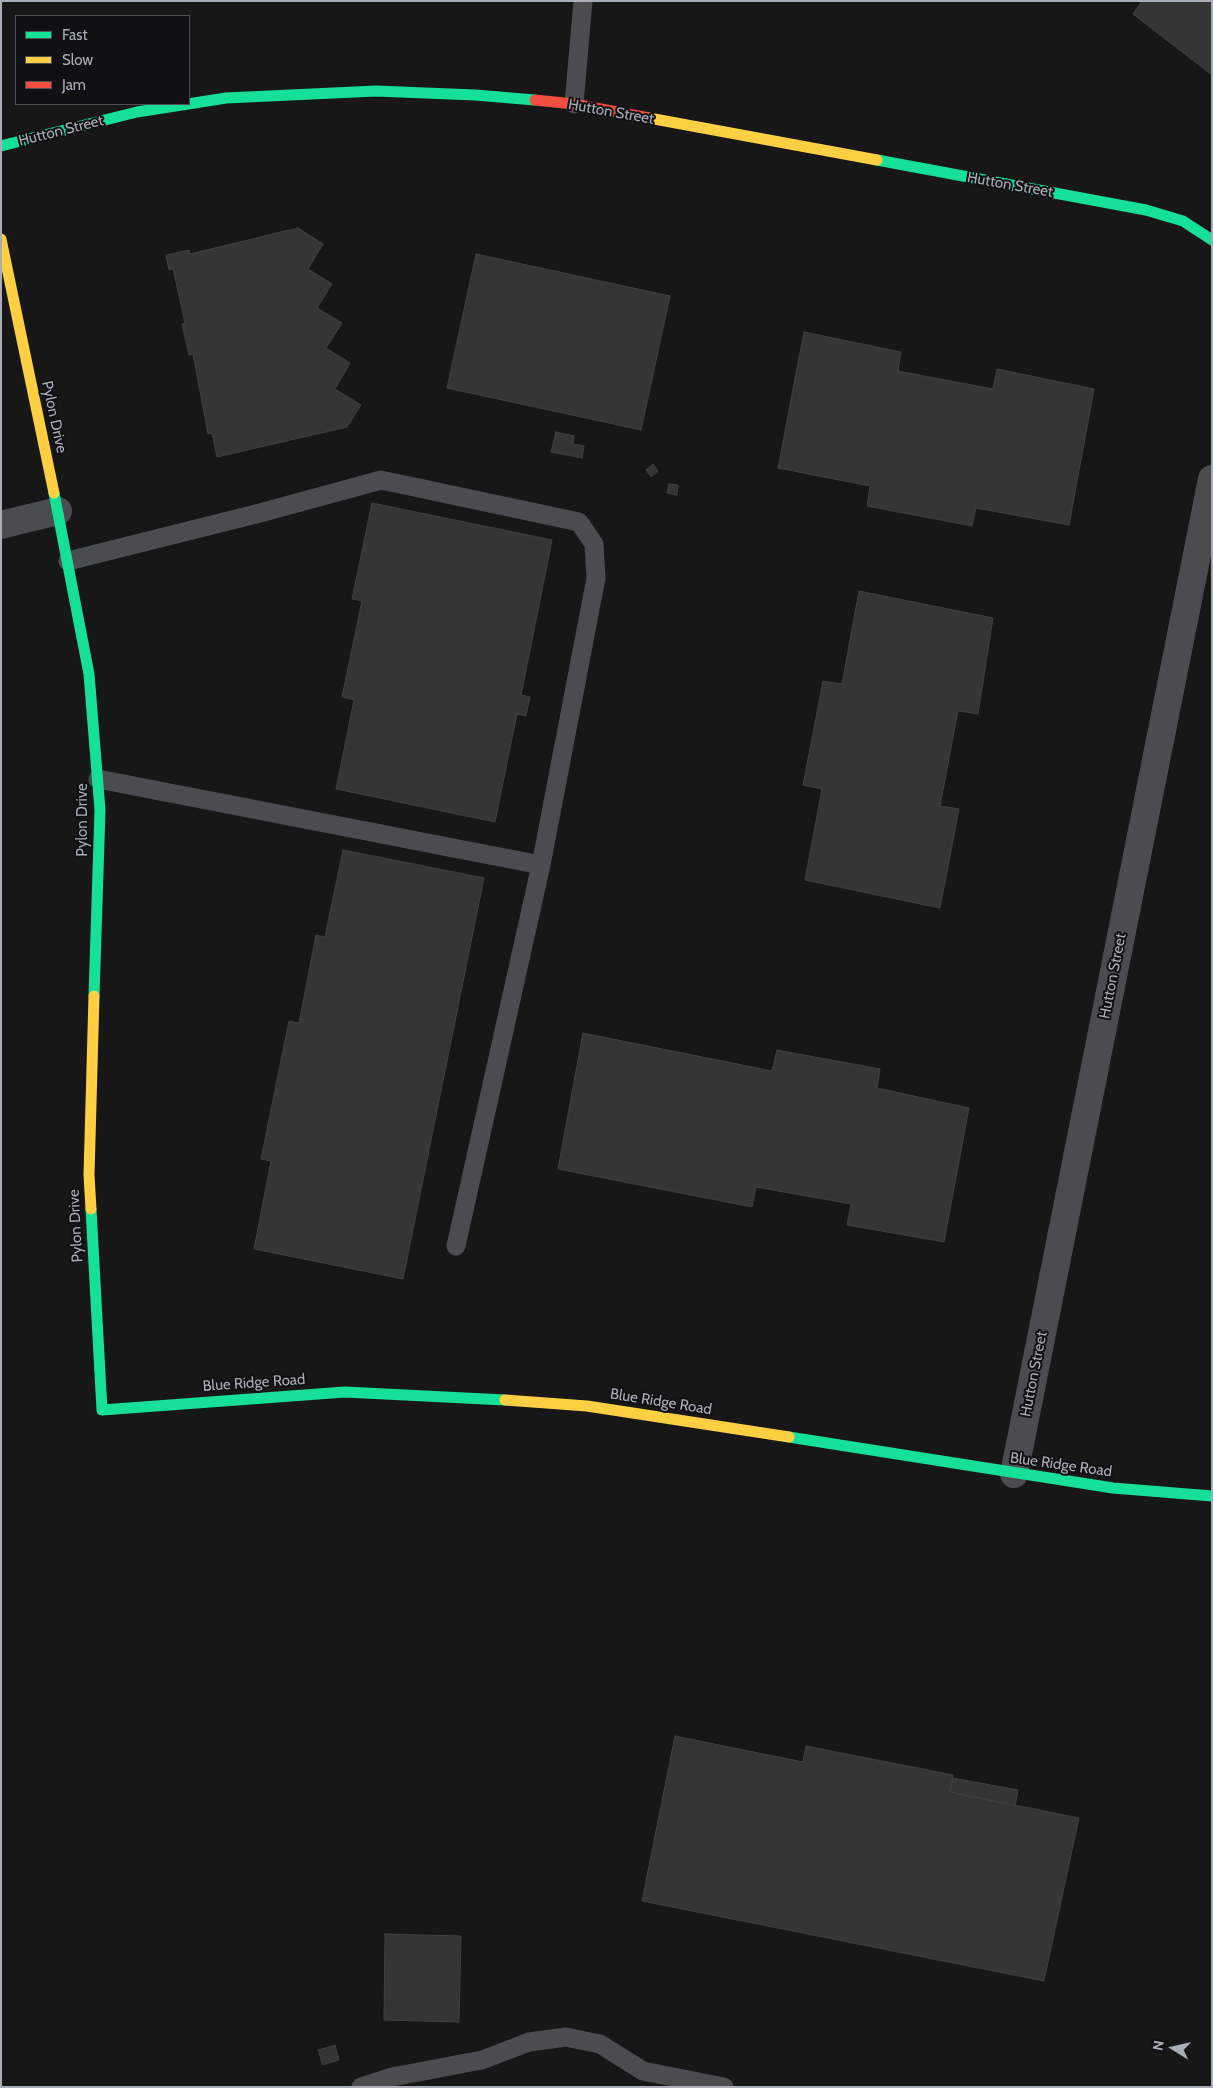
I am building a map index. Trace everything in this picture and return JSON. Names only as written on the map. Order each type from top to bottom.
[{"type":"street","name":"Hutton Street","points":[[190,104],[226,98],[376,91],[475,95],[574,104],[1146,210],[1183,221],[1212,240]]},
{"type":"street","name":"Hutton Street","points":[[1,146],[137,112],[182,105]]},
{"type":"street","name":"Pylon Drive","points":[[1,239],[58,511],[89,674],[100,810],[88,1175],[102,1410]]},
{"type":"street","name":"Hutton Street","points":[[1014,1474],[1212,479]]},
{"type":"street","points":[[1,525],[58,511]]},
{"type":"street","name":"Blue Ridge Road","points":[[102,1410],[345,1392],[458,1396],[587,1406],[1014,1474],[1113,1488],[1212,1496]]},
{"type":"lane","points":[[574,104],[583,1]]},
{"type":"lane","points":[[68,561],[260,513],[381,480],[579,522],[594,544],[596,578],[541,865],[456,1246]]},
{"type":"lane","points":[[98,779],[541,865]]},
{"type":"lane","points":[[361,2087],[392,2077],[482,2060],[529,2042],[566,2037],[600,2044],[643,2070],[724,2087]]},
{"type":"building","points":[[1142,1],[1212,1],[1212,75],[1133,14]]},
{"type":"building","points":[[298,228],[323,244],[308,269],[332,284],[317,308],[342,323],[326,348],[350,363],[335,389],[361,405],[347,427],[217,457],[212,433],[208,434],[193,354],[189,355],[182,324],[185,323],[173,269],[169,270],[166,255],[189,250],[190,254]]},
{"type":"building","points":[[476,254],[670,296],[641,430],[447,388]]},
{"type":"building","points":[[804,332],[901,352],[898,371],[993,389],[997,369],[1094,389],[1069,525],[976,508],[972,526],[867,506],[870,486],[778,468]]},
{"type":"building","points":[[556,432],[574,436],[573,444],[584,446],[582,458],[551,452]]},
{"type":"building","points":[[653,464],[658,471],[651,477],[646,470]]},
{"type":"building","points":[[669,484],[678,485],[677,495],[667,493]]},
{"type":"building","points":[[372,503],[552,540],[521,695],[530,697],[526,716],[517,714],[495,822],[336,789],[354,700],[342,697],[362,601],[352,599]]},
{"type":"building","points":[[859,591],[993,618],[978,714],[958,711],[940,806],[959,809],[940,908],[805,880],[822,789],[803,785],[823,681],[842,684]]},
{"type":"building","points":[[343,850],[484,878],[403,1279],[254,1249],[271,1161],[261,1159],[289,1021],[299,1023],[316,935],[325,937]]},
{"type":"building","points":[[583,1033],[772,1071],[777,1050],[880,1069],[877,1088],[969,1108],[944,1242],[847,1225],[851,1204],[756,1187],[752,1207],[558,1169]]},
{"type":"building","points":[[675,1736],[803,1762],[806,1746],[953,1775],[950,1792],[1079,1818],[1044,1981],[642,1901]]},
{"type":"building","points":[[953,1778],[1018,1790],[1015,1806],[950,1792]]},
{"type":"building","points":[[385,1934],[461,1936],[459,2022],[384,2020]]},
{"type":"building","points":[[335,2045],[339,2060],[323,2065],[318,2050]]},
{"type":"traffic: fast","points":[[190,104],[226,98],[376,91],[475,95],[535,100]]},
{"type":"traffic: fast","points":[[1,146],[137,112],[182,105]]},
{"type":"traffic: fast","points":[[877,160],[1146,210],[1183,221],[1212,240]]},
{"type":"traffic: fast","points":[[54,493],[89,674],[100,810],[94,996]]},
{"type":"traffic: fast","points":[[91,1209],[102,1410]]},
{"type":"traffic: fast","points":[[102,1410],[345,1392],[505,1400]]},
{"type":"traffic: fast","points":[[789,1437],[1113,1488],[1212,1496]]},
{"type":"traffic: slow","points":[[649,118],[877,160]]},
{"type":"traffic: slow","points":[[1,239],[54,493]]},
{"type":"traffic: slow","points":[[91,1209],[89,1175],[94,996]]},
{"type":"traffic: slow","points":[[505,1400],[587,1406],[789,1437]]},
{"type":"traffic: jam","points":[[535,100],[574,104],[649,118]]}]
